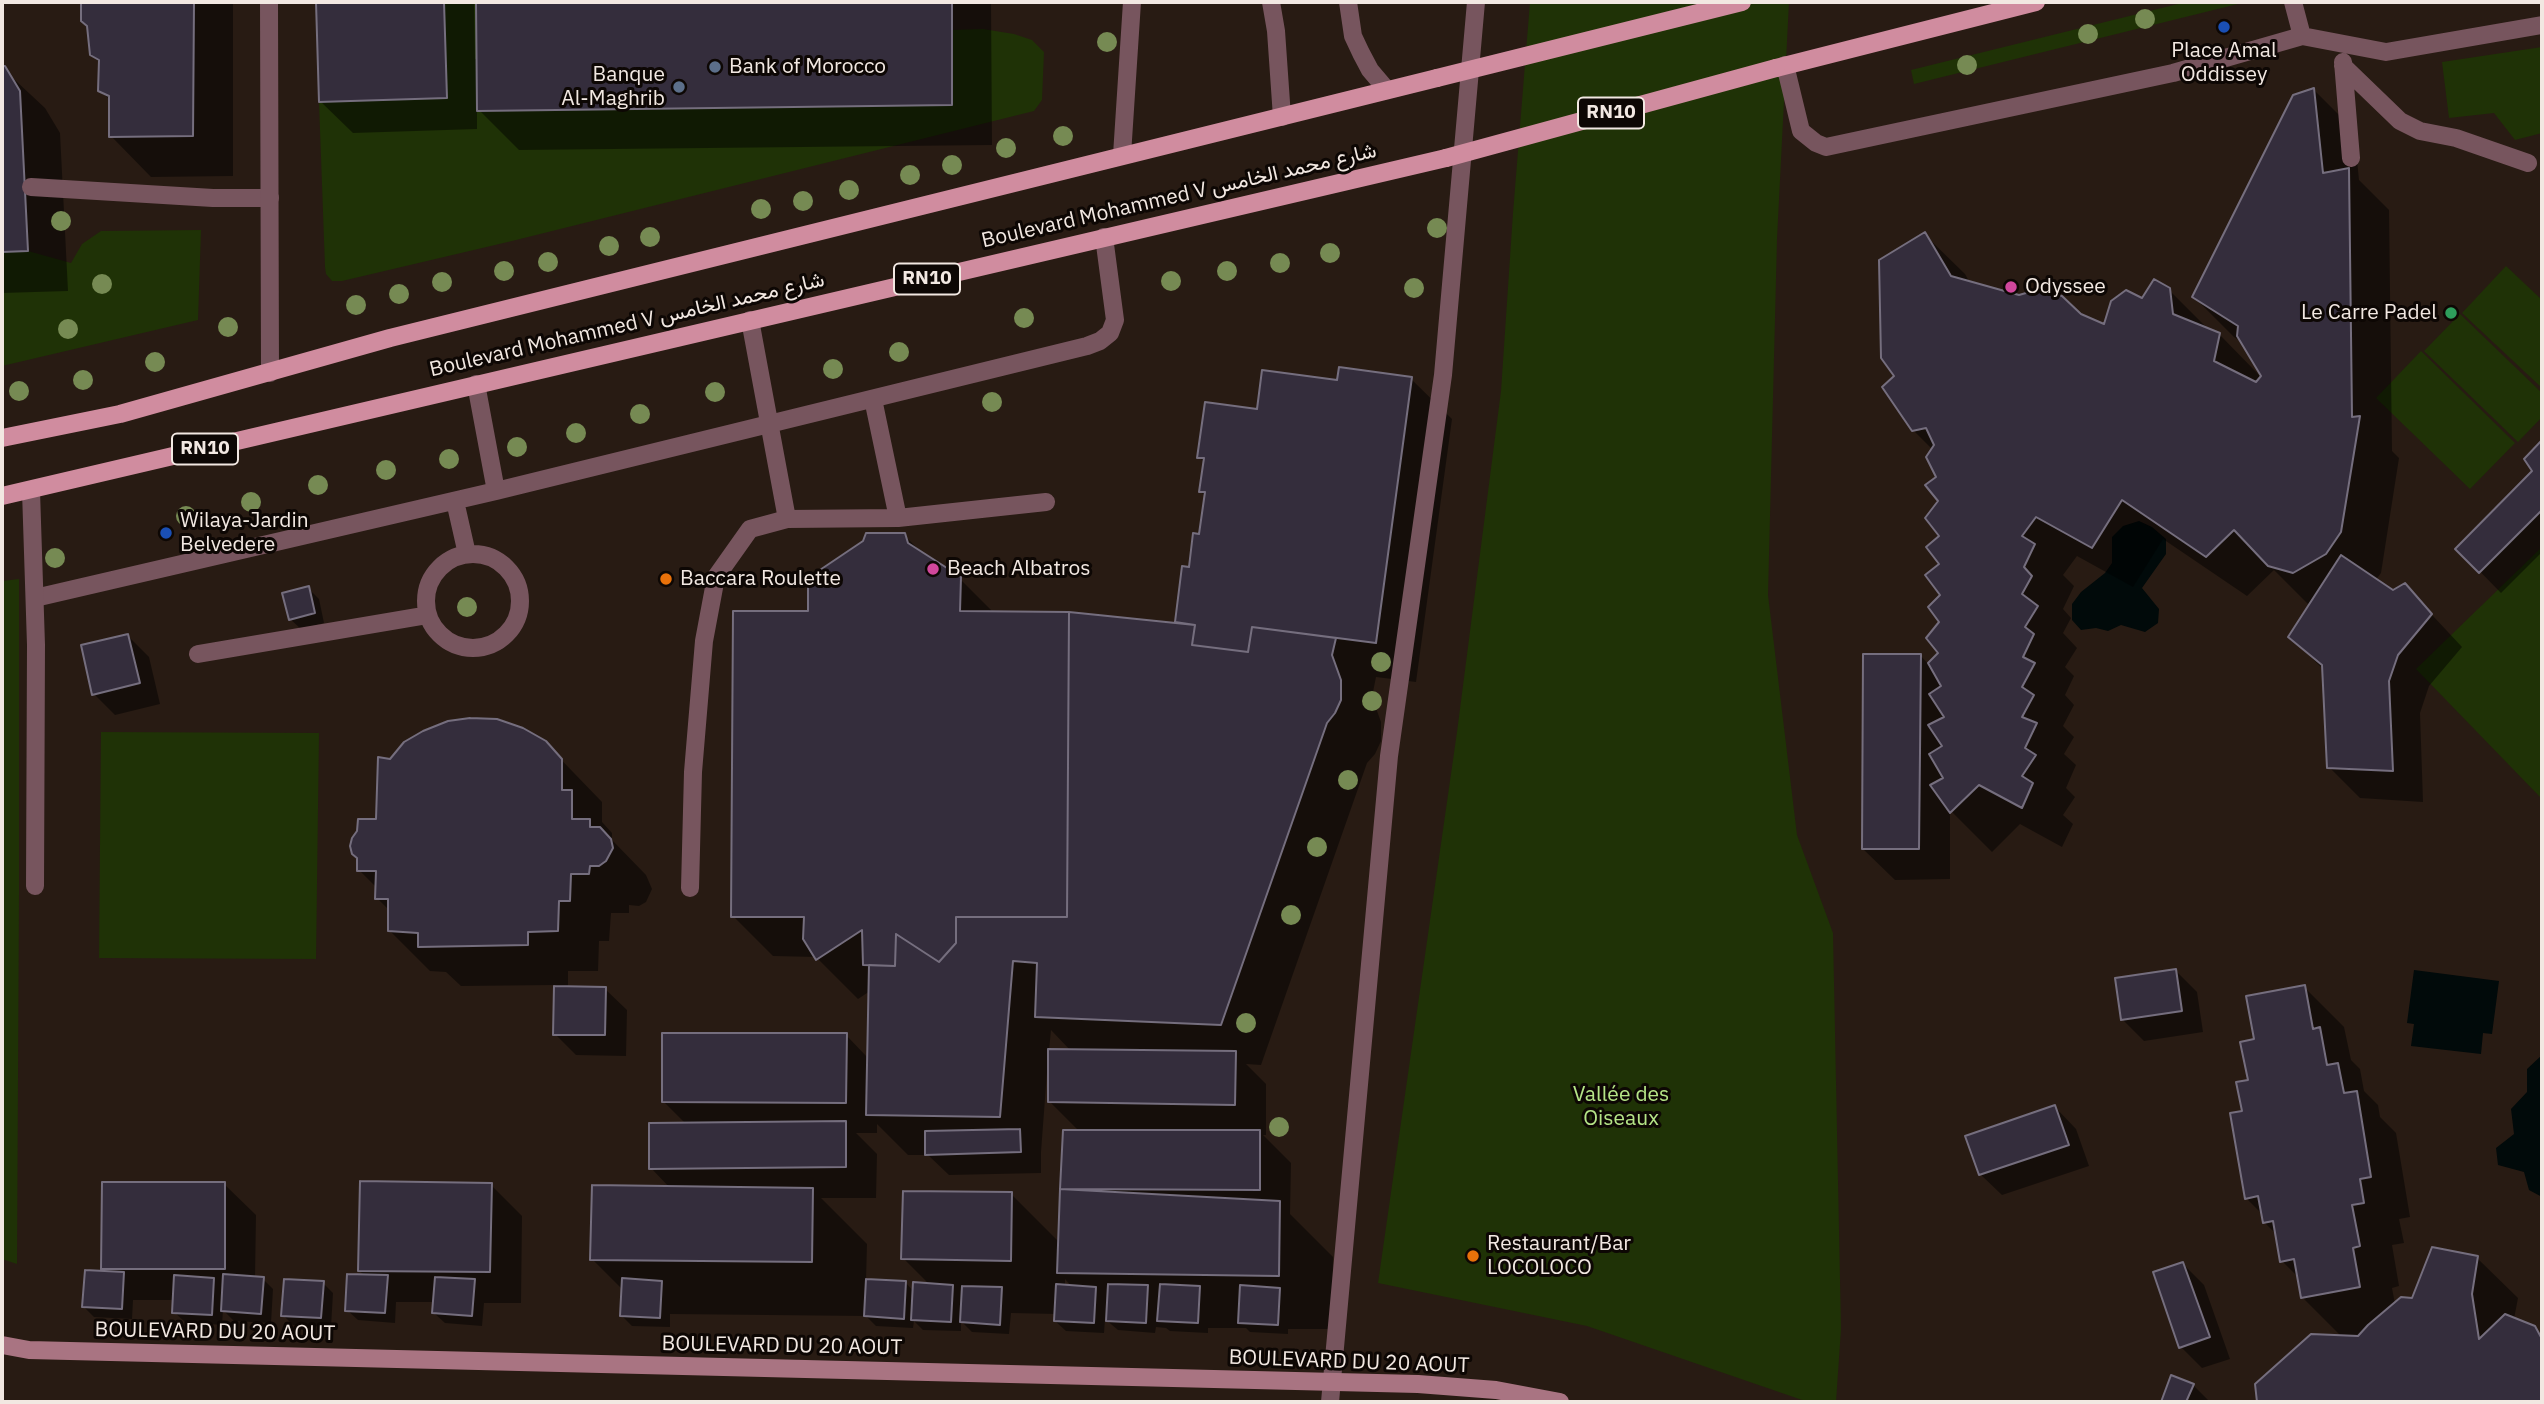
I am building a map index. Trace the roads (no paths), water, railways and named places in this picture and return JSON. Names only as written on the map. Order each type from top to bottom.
[{"type":"main road","name":"Boulevard Mohammed V شارع محمد الخامس","points":[[2,438],[120,414],[390,338],[1742,2]]},
{"type":"main road","name":"Boulevard Mohammed V شارع محمد الخامس","points":[[2,496],[1446,158],[1781,66],[2036,2]]},
{"type":"street","points":[[269,2],[270,373]]},
{"type":"street","points":[[1122,155],[1132,2]]},
{"type":"street","points":[[1271,2],[1276,31],[1282,117]]},
{"type":"street","points":[[1348,2],[1353,36],[1370,70],[1387,90]]},
{"type":"street","points":[[1329,1402],[1333,1383],[1335,1320],[1389,756],[1443,375],[1476,2]]},
{"type":"street","points":[[2293,2],[2302,36]]},
{"type":"street","points":[[1781,66],[1801,131],[1826,147],[2173,73],[2302,36],[2386,52],[2542,25]]},
{"type":"street","points":[[2341,45],[2351,158]]},
{"type":"street","points":[[2343,65],[2400,121],[2420,131],[2456,138],[2528,163]]},
{"type":"street","points":[[32,187],[214,198],[270,198]]},
{"type":"street","points":[[35,598],[455,501],[1100,341],[1110,332],[1115,320],[1104,237]]},
{"type":"street","points":[[750,320],[787,519]]},
{"type":"street","points":[[476,384],[496,491]]},
{"type":"street","points":[[873,399],[898,518]]},
{"type":"street","points":[[31,491],[35,598],[35,886]]},
{"type":"street","points":[[455,501],[467,554]]},
{"type":"street","points":[[690,888],[694,759],[704,642],[716,577],[750,529],[787,519],[898,518],[1046,502]]},
{"type":"street","points":[[467,554],[484,555],[499,561],[511,572],[519,587],[517,619],[508,633],[479,648],[448,641],[436,629],[428,615],[426,599],[430,583],[439,569],[452,559],[467,554]]},
{"type":"street","points":[[198,654],[428,615]]},
{"type":"street","name":"BOULEVARD DU 20 AOUT","points":[[2,1345],[30,1350],[1418,1384],[1496,1390],[1560,1402]]},
{"type":"place","name":"Place Amal Oddissey","points":[[2224,27]]},
{"type":"place","name":"Bank of Morocco","points":[[715,67]]},
{"type":"place","name":"Banque Al-Maghrib","points":[[679,87]]},
{"type":"place","name":"Odyssee","points":[[2011,287]]},
{"type":"place","name":"Le Carre Padel","points":[[2451,313]]},
{"type":"place","name":"Wilaya-Jardin Belvedere","points":[[166,533]]},
{"type":"place","name":"Beach Albatros","points":[[933,569]]},
{"type":"place","name":"Baccara Roulette","points":[[666,579]]},
{"type":"place","name":"Restaurant/Bar LOCOLOCO","points":[[1473,1256]]},
{"type":"park label","name":"Vallée des Oiseaux","points":[[1621,1107]]}]
